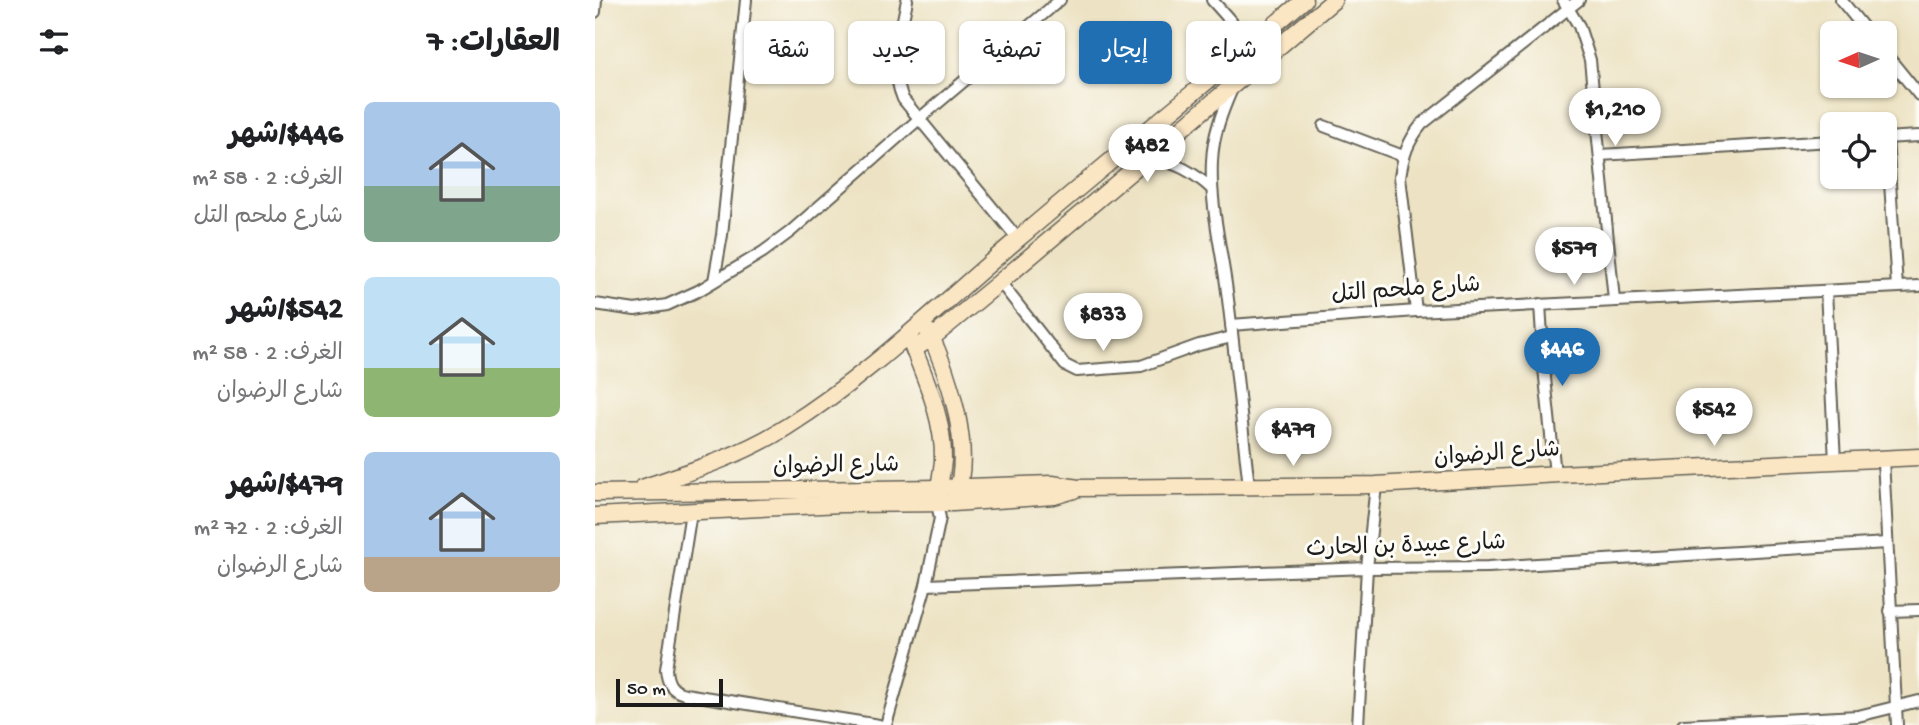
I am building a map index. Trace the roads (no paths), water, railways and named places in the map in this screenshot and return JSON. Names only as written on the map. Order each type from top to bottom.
[{"type":"main road","points":[[1280,21],[1304,0]]},
{"type":"main road","points":[[911,342],[932,338],[1150,158],[1334,0]]},
{"type":"main road","points":[[626,493],[718,463],[787,426],[911,342],[924,322],[1018,239],[1205,84]]},
{"type":"main road","points":[[924,322],[932,338],[963,442],[959,486],[942,503]]},
{"type":"main road","points":[[911,342],[936,412],[942,449],[942,503]]},
{"type":"main road","points":[[936,412],[954,406]]},
{"type":"main road","name":"شارع الرضوان","points":[[959,486],[1052,484],[1078,488],[1376,485],[1919,457]]},
{"type":"main road","name":"شارع الرضوان","points":[[595,516],[841,504],[942,503],[1054,496],[1078,488]]},
{"type":"main road","name":"شارع الرضوان","points":[[595,493],[942,503]]},
{"type":"street","points":[[595,12],[596,0]]},
{"type":"street","points":[[715,281],[746,0]]},
{"type":"street","points":[[907,0],[897,51],[896,77],[903,99],[1018,239]]},
{"type":"street","points":[[595,304],[635,310],[651,309],[683,298],[763,252],[790,232],[1060,0]]},
{"type":"street","points":[[1212,0],[1231,21]]},
{"type":"street","points":[[1416,311],[1400,177],[1403,156],[1415,133],[1422,124],[1566,4],[1579,0]]},
{"type":"street","points":[[1841,0],[1858,21]]},
{"type":"street","points":[[1566,4],[1585,42],[1590,60],[1614,300]]},
{"type":"street","points":[[1897,68],[1919,95]]},
{"type":"street","points":[[1232,88],[1219,120],[1214,142],[1212,189],[1249,486]]},
{"type":"street","points":[[1324,126],[1403,156]]},
{"type":"street","points":[[1897,137],[1919,136]]},
{"type":"street","points":[[1600,155],[1820,142]]},
{"type":"street","points":[[1150,158],[1177,164],[1212,189]]},
{"type":"street","points":[[1890,189],[1897,287]]},
{"type":"street","points":[[1000,282],[1065,365],[1077,371],[1141,366],[1199,345],[1232,337]]},
{"type":"street","name":"شارع ملحم التل","points":[[1231,325],[1416,311],[1919,286]]},
{"type":"street","points":[[1826,291],[1835,461]]},
{"type":"street","points":[[1541,304],[1544,368],[1555,474]]},
{"type":"street","points":[[1883,459],[1897,725]]},
{"type":"street","points":[[1358,725],[1367,568],[1376,485]]},
{"type":"street","points":[[886,725],[926,585],[942,503]]},
{"type":"street","points":[[691,512],[666,669],[673,689],[685,694],[880,725]]},
{"type":"street","name":"شارع عبيدة بن الحارث","points":[[926,585],[1367,568],[1488,567],[1887,543]]},
{"type":"street","points":[[1890,611],[1919,610]]},
{"type":"street","points":[[1683,725],[1850,717],[1919,701]]}]
